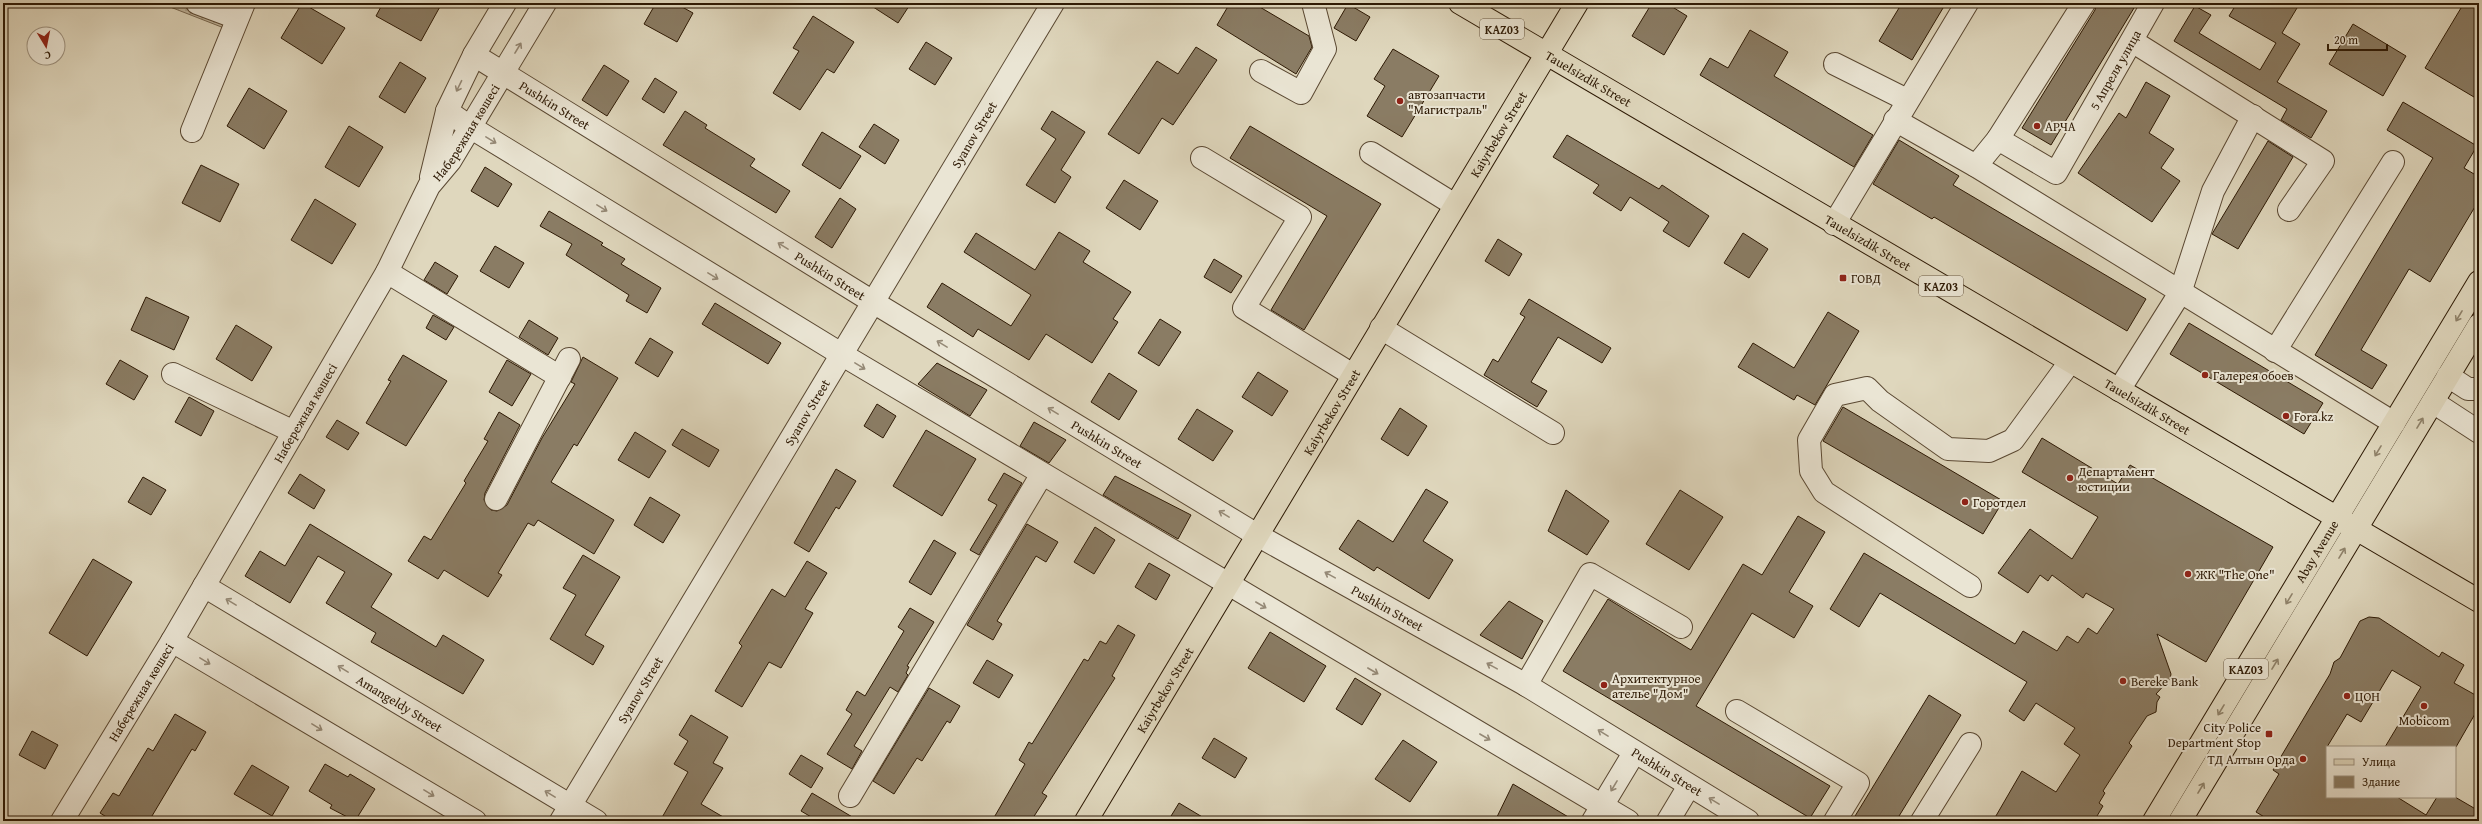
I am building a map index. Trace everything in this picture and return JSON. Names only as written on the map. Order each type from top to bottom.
[{"type":"main road","name":"Tauelsіzdіk Street","points":[[1460,3],[1834,224],[2338,518]]},
{"type":"main road","name":"Kaiyrbekov Street","points":[[1086,821],[1577,3]]},
{"type":"main road","name":"Abay Avenue","points":[[2154,821],[2479,282]]},
{"type":"main road","name":"Abay Avenue","points":[[2180,821],[2479,325]]},
{"type":"main road","name":"KАZ03","points":[[2338,518],[2357,529]]},
{"type":"main road","points":[[2357,529],[2479,601]]},
{"type":"street","points":[[192,131],[241,10],[197,3]]},
{"type":"street","points":[[429,186],[447,111],[474,56],[504,3]]},
{"type":"street","name":"Набережная көшесі","points":[[62,821],[172,641],[387,272],[429,186],[450,161],[545,3]]},
{"type":"street","name":"Syanov Street","points":[[566,813],[1053,3]]},
{"type":"street","points":[[1261,71],[1301,93],[1325,49],[1313,3]]},
{"type":"street","points":[[1834,224],[1907,100],[1967,3]]},
{"type":"street","points":[[1976,166],[1998,139],[2084,3]]},
{"type":"street","name":"5 Апреля улица","points":[[1998,139],[2056,173],[2153,3]]},
{"type":"street","points":[[2132,40],[2323,160],[2288,210]]},
{"type":"street","name":"Pushkin Street","points":[[474,56],[503,72],[873,302],[1258,535],[1526,685],[1748,821]]},
{"type":"street","points":[[1835,64],[1907,100]]},
{"type":"street","points":[[447,111],[470,127],[841,354],[1227,585],[1597,813],[1628,821]]},
{"type":"street","points":[[2119,390],[2180,293],[2213,191],[2253,116]]},
{"type":"street","points":[[1895,120],[1976,166],[2180,293],[2394,423]]},
{"type":"street","points":[[1371,153],[1455,205]]},
{"type":"street","points":[[1202,158],[1300,217],[1244,308],[1353,375]]},
{"type":"street","points":[[2275,351],[2393,162]]},
{"type":"street","points":[[387,272],[564,368],[496,499]]},
{"type":"street","points":[[1381,328],[1553,433]]},
{"type":"street","points":[[1970,586],[1824,492],[1811,471],[1809,440],[1835,395],[1867,388],[1880,401],[1948,449],[1989,451],[2013,440],[2070,362]]},
{"type":"street","points":[[173,374],[294,432]]},
{"type":"street","points":[[2448,376],[2468,389],[2479,389]]},
{"type":"street","points":[[2433,402],[2479,432]]},
{"type":"street","points":[[850,796],[1042,474]]},
{"type":"street","points":[[1526,685],[1590,574],[1681,627]]},
{"type":"street","name":"Amangeldy Street","points":[[204,586],[566,813],[596,821]]},
{"type":"street","points":[[172,641],[475,821]]},
{"type":"street","points":[[1737,711],[1858,783],[1835,821]]},
{"type":"street","points":[[1922,821],[1970,744]]},
{"type":"street","points":[[1597,813],[1634,752]]},
{"type":"street","points":[[1668,821],[1689,786]]},
{"type":"shaded area","points":[[160,3],[236,3],[224,28]]},
{"type":"building","points":[[302,3],[345,28],[322,64],[281,38]]},
{"type":"building","points":[[383,3],[442,3],[421,41],[376,16]]},
{"type":"building","points":[[656,3],[675,3],[693,13],[677,42],[644,24]]},
{"type":"building","points":[[867,3],[911,3],[898,23]]},
{"type":"building","points":[[1230,3],[1253,3],[1309,36],[1312,47],[1296,74],[1217,25]]},
{"type":"building","points":[[1652,3],[1666,3],[1687,16],[1664,55],[1632,36]]},
{"type":"building","points":[[1902,3],[1946,3],[1912,60],[1879,41]]},
{"type":"building","points":[[2096,3],[2124,3],[2134,8],[2051,145],[2022,128],[2095,10]]},
{"type":"building","points":[[2237,3],[2300,3],[2282,33],[2300,44],[2277,82],[2327,111],[2311,138],[2281,120],[2287,109],[2174,41],[2195,6],[2211,15],[2199,33],[2260,70],[2276,43],[2229,16]]},
{"type":"building","points":[[2464,3],[2479,3],[2479,100],[2425,68]]},
{"type":"building","points":[[1348,4],[1370,17],[1356,41],[1334,28]]},
{"type":"building","points":[[813,16],[854,42],[834,73],[827,69],[800,110],[773,93],[799,51],[793,48]]},
{"type":"building","points":[[2353,24],[2406,56],[2383,96],[2329,64]]},
{"type":"building","points":[[1750,30],[1788,52],[1774,76],[1873,135],[1854,167],[1700,75],[1710,58],[1728,68]]},
{"type":"building","points":[[926,42],[952,58],[935,85],[909,69]]},
{"type":"building","points":[[1196,47],[1217,60],[1173,125],[1162,118],[1139,154],[1108,134],[1157,61],[1178,74]]},
{"type":"building","name":"автозапчасти \"Магистраль\"","points":[[1393,49],[1439,76],[1402,137],[1367,116],[1385,86],[1374,79]]},
{"type":"building","points":[[400,62],[426,78],[405,113],[379,97]]},
{"type":"building","points":[[604,65],[629,81],[607,116],[582,100]]},
{"type":"building","points":[[655,78],[677,92],[664,113],[642,99]]},
{"type":"building","points":[[2146,82],[2170,96],[2149,133],[2174,149],[2161,168],[2180,181],[2152,222],[2078,173],[2119,113],[2126,118]]},
{"type":"building","points":[[249,88],[287,111],[264,149],[227,126]]},
{"type":"building","points":[[2403,102],[2477,146],[2464,168],[2479,177],[2479,200],[2430,282],[2409,269],[2361,350],[2387,365],[2372,389],[2315,355],[2433,158],[2387,130]]},
{"type":"building","points":[[685,111],[707,125],[705,128],[755,159],[750,166],[790,191],[776,213],[663,145]]},
{"type":"building","points":[[1052,111],[1085,132],[1061,170],[1071,177],[1055,203],[1026,185],[1056,139],[1041,129]]},
{"type":"building","points":[[874,124],[899,140],[885,164],[859,147]]},
{"type":"building","points":[[349,126],[383,147],[359,187],[325,167]]},
{"type":"building","points":[[1250,126],[1381,204],[1304,330],[1271,310],[1327,216],[1230,158]]},
{"type":"building","points":[[822,132],[861,156],[840,189],[802,165]]},
{"type":"building","points":[[1567,135],[1659,189],[1662,185],[1709,216],[1689,247],[1663,231],[1669,222],[1630,197],[1621,211],[1593,193],[1599,185],[1553,157]]},
{"type":"building","points":[[1899,140],[1959,176],[1953,185],[2146,299],[2127,331],[1934,217],[1932,219],[1873,184]]},
{"type":"building","points":[[2268,141],[2293,157],[2238,249],[2212,234]]},
{"type":"building","points":[[201,165],[239,184],[220,222],[182,203]]},
{"type":"building","points":[[485,167],[512,184],[498,207],[471,191]]},
{"type":"building","points":[[1124,180],[1158,201],[1140,230],[1106,208]]},
{"type":"building","points":[[840,198],[856,209],[832,248],[815,237]]},
{"type":"building","points":[[315,199],[356,224],[332,264],[291,240]]},
{"type":"building","points":[[549,211],[603,243],[601,245],[625,259],[621,264],[661,288],[647,313],[626,301],[629,295],[566,255],[572,244],[540,226]]},
{"type":"building","points":[[1059,232],[1090,251],[1083,262],[1131,292],[1113,319],[1118,322],[1092,363],[1046,334],[1029,360],[978,329],[973,337],[927,307],[942,283],[1011,326],[1031,295],[964,252],[976,233],[1035,270]]},
{"type":"building","points":[[1743,233],[1768,249],[1749,278],[1724,263]]},
{"type":"building","points":[[1498,239],[1522,254],[1509,276],[1485,261]]},
{"type":"building","points":[[495,246],[524,263],[509,288],[480,271]]},
{"type":"building","points":[[1214,259],[1242,276],[1231,293],[1204,277]]},
{"type":"building","points":[[435,262],[458,276],[447,294],[424,280]]},
{"type":"building","points":[[146,297],[189,317],[174,350],[131,330]]},
{"type":"building","points":[[1529,299],[1611,348],[1602,363],[1558,337],[1531,382],[1547,391],[1537,407],[1484,375],[1493,359],[1498,362],[1525,317],[1520,314]]},
{"type":"building","points":[[715,303],[781,343],[768,364],[702,324]]},
{"type":"building","points":[[1828,312],[1859,331],[1815,405],[1797,395],[1794,400],[1738,367],[1753,343],[1794,368]]},
{"type":"building","points":[[433,315],[454,327],[446,340],[426,328]]},
{"type":"building","points":[[1160,319],[1181,332],[1159,366],[1138,353]]},
{"type":"building","points":[[529,320],[558,338],[548,355],[519,337]]},
{"type":"building","points":[[2189,323],[2323,403],[2304,434],[2170,354]]},
{"type":"building","points":[[236,325],[272,347],[252,381],[216,359]]},
{"type":"building","points":[[650,338],[673,352],[658,377],[635,363]]},
{"type":"building","points":[[403,355],[447,381],[406,446],[366,423],[391,381],[388,380]]},
{"type":"building","points":[[583,357],[618,378],[577,446],[574,444],[551,482],[614,520],[594,554],[538,520],[534,526],[528,523],[498,573],[502,575],[488,597],[444,570],[438,579],[408,561],[424,536],[431,540],[466,483],[464,481],[488,441],[484,439],[499,412],[520,425],[485,493],[484,500],[491,510],[497,511],[507,505],[542,438],[575,384],[571,382]]},
{"type":"building","points":[[120,360],[148,376],[134,400],[106,384]]},
{"type":"building","points":[[507,360],[531,374],[512,406],[489,392]]},
{"type":"building","points":[[937,363],[987,390],[970,416],[918,384]]},
{"type":"building","points":[[1258,372],[1288,391],[1272,416],[1242,397]]},
{"type":"building","points":[[1109,373],[1137,391],[1119,420],[1091,402]]},
{"type":"building","points":[[189,397],[214,411],[201,436],[175,422]]},
{"type":"building","points":[[877,404],[896,416],[883,438],[864,426]]},
{"type":"building","points":[[1843,407],[2003,501],[1983,534],[1823,441]]},
{"type":"building","points":[[1400,408],[1427,426],[1408,456],[1381,439]]},
{"type":"building","points":[[1197,409],[1233,431],[1213,461],[1178,439]]},
{"type":"building","points":[[337,420],[359,433],[348,450],[326,437]]},
{"type":"building","points":[[1034,422],[1066,440],[1049,463],[1020,446]]},
{"type":"building","points":[[682,429],[719,450],[709,467],[672,445]]},
{"type":"building","points":[[926,430],[976,459],[942,516],[893,486]]},
{"type":"building","points":[[635,432],[666,451],[649,478],[618,460]]},
{"type":"building","points":[[2042,438],[2118,484],[2130,465],[2273,547],[2206,662],[2157,634],[2171,674],[2170,679],[2156,694],[2160,697],[2157,702],[2156,712],[2147,716],[2129,743],[2132,746],[2103,791],[2105,793],[2099,803],[2103,806],[2094,821],[1993,821],[2022,771],[2056,792],[2080,755],[2064,744],[2075,728],[2036,703],[2024,721],[2009,711],[2027,682],[1880,593],[1859,627],[1830,609],[1864,553],[2015,644],[2023,631],[2057,651],[2067,636],[2078,643],[2088,628],[2097,634],[2114,609],[2086,593],[2083,598],[2052,575],[2048,581],[2040,575],[2028,593],[1998,573],[2030,529],[2072,559],[2098,517],[2022,472]]},
{"type":"building","points":[[836,469],[856,481],[839,509],[836,507],[809,552],[794,543]]},
{"type":"building","points":[[1004,473],[1022,483],[979,555],[970,550],[997,505],[988,500]]},
{"type":"building","points":[[300,474],[325,490],[314,509],[288,493]]},
{"type":"building","points":[[1115,476],[1191,515],[1178,539],[1103,495]]},
{"type":"building","points":[[143,477],[166,490],[151,515],[128,502]]},
{"type":"building","points":[[1426,489],[1448,502],[1423,541],[1453,560],[1429,599],[1377,567],[1374,571],[1339,549],[1358,520],[1393,542]]},
{"type":"building","points":[[1566,490],[1609,521],[1587,555],[1548,531]]},
{"type":"building","points":[[1680,490],[1723,517],[1689,570],[1646,544]]},
{"type":"building","points":[[650,497],[680,515],[663,543],[634,525]]},
{"type":"building","points":[[1798,516],[1825,532],[1789,592],[1813,606],[1794,638],[1752,613],[1696,706],[1830,786],[1810,818],[1563,671],[1608,599],[1691,650],[1743,564],[1762,575]]},
{"type":"building","points":[[310,524],[392,574],[371,607],[436,647],[443,635],[484,660],[463,694],[371,642],[376,633],[326,603],[345,572],[318,556],[290,603],[245,576],[260,551],[285,566]]},
{"type":"building","points":[[1027,524],[1058,542],[1046,562],[1036,556],[997,621],[1002,624],[993,640],[967,625]]},
{"type":"building","points":[[1095,527],[1115,540],[1094,574],[1074,562]]},
{"type":"building","points":[[934,540],[956,553],[931,595],[909,582]]},
{"type":"building","points":[[583,555],[620,577],[585,635],[604,646],[593,665],[550,639],[576,595],[563,588]]},
{"type":"building","points":[[93,559],[132,582],[87,656],[49,633]]},
{"type":"building","points":[[807,561],[827,573],[805,609],[813,613],[781,668],[769,662],[742,707],[715,691],[742,646],[739,643],[772,589],[785,597]]},
{"type":"building","points":[[1149,563],[1170,575],[1156,600],[1135,587]]},
{"type":"building","points":[[1509,601],[1543,621],[1522,659],[1480,635]]},
{"type":"building","points":[[910,608],[934,622],[907,666],[909,667],[906,673],[908,675],[898,692],[890,687],[854,746],[862,751],[852,769],[827,754],[852,714],[846,710],[857,691],[865,696],[904,631],[898,627]]},
{"type":"building","points":[[2369,617],[2379,618],[2439,657],[2442,652],[2464,665],[2454,683],[2479,697],[2479,707],[2456,747],[2386,746],[2421,687],[2392,670],[2361,722],[2347,714],[2328,746],[2326,746],[2326,798],[2399,798],[2426,815],[2436,798],[2456,798],[2479,811],[2479,821],[2271,821],[2256,812],[2279,774],[2273,770],[2330,674],[2334,662],[2340,658],[2360,621]]},
{"type":"building","points":[[1118,625],[1135,635],[1112,676],[1115,678],[1042,793],[1047,796],[1031,821],[992,821],[1025,764],[1019,760],[1029,742],[1032,744],[1084,659],[1088,661],[1100,641],[1106,644]]},
{"type":"building","points":[[1270,632],[1326,666],[1304,702],[1248,668]]},
{"type":"building","points":[[987,660],[1013,675],[999,698],[973,683]]},
{"type":"building","points":[[1355,678],[1381,694],[1362,725],[1336,709]]},
{"type":"building","points":[[929,688],[960,706],[950,723],[947,721],[922,761],[917,758],[894,794],[873,781]]},
{"type":"building","points":[[1929,695],[1961,715],[1896,821],[1852,821]]},
{"type":"building","points":[[175,714],[206,732],[195,751],[192,749],[149,821],[113,821],[100,813],[113,793],[119,796],[148,748],[153,751]]},
{"type":"building","points":[[691,715],[728,737],[713,763],[723,768],[701,804],[730,821],[660,821],[688,772],[674,764],[688,741],[679,735]]},
{"type":"building","points":[[32,731],[58,745],[45,769],[19,755]]},
{"type":"building","points":[[1214,738],[1247,758],[1235,778],[1202,758]]},
{"type":"building","points":[[1403,740],[1437,762],[1410,802],[1375,779]]},
{"type":"building","points":[[801,755],[823,768],[811,788],[789,774]]},
{"type":"building","points":[[325,764],[348,777],[350,774],[375,789],[355,821],[330,808],[332,805],[309,791]]},
{"type":"building","points":[[252,765],[289,787],[272,816],[234,794]]},
{"type":"building","points":[[1513,784],[1575,821],[1495,821]]},
{"type":"building","points":[[812,793],[859,821],[818,821],[801,811]]},
{"type":"building","points":[[1179,803],[1209,821],[1168,821]]},
{"type":"place","name":"автозапчасти \"Магистраль\"","points":[[1400,101]]},
{"type":"place","name":"АРЧА","points":[[2037,126]]},
{"type":"place","name":"ГОВД","points":[[1843,278]]},
{"type":"place","name":"Галерея обоев","points":[[2205,375]]},
{"type":"place","name":"Fora.kz","points":[[2286,416]]},
{"type":"place","name":"Департамент юстиции","points":[[2070,478]]},
{"type":"place","name":"Горотдел","points":[[1965,502]]},
{"type":"place","name":"ЖК \"The One\"","points":[[2188,574]]},
{"type":"place","name":"Bereke Bank","points":[[2123,681]]},
{"type":"place","name":"Архитектурное ателье \"Дом\"","points":[[1604,685]]},
{"type":"place","name":"ЦОН","points":[[2347,696]]},
{"type":"place","name":"Mobicom","points":[[2424,706]]},
{"type":"place","name":"City Police Department Stop","points":[[2269,734]]},
{"type":"place","name":"ТД Алтын Орда","points":[[2303,759]]}]
